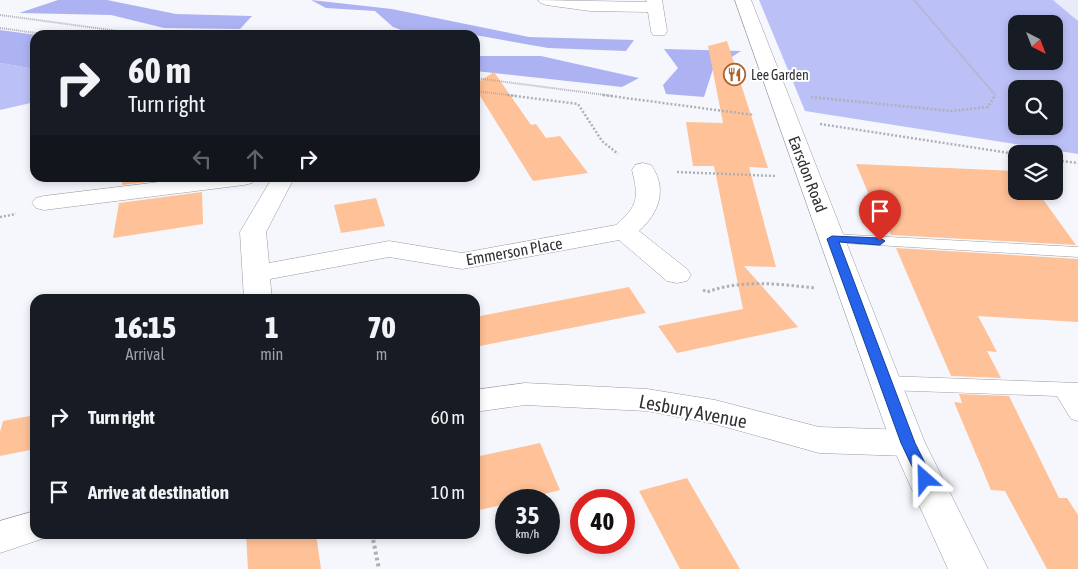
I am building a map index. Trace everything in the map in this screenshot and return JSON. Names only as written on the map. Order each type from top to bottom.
[{"type":"street","points":[[546,0],[590,6],[654,3],[659,31]]},
{"type":"street","name":"Earsdon Road","points":[[742,0],[908,443],[968,569]]},
{"type":"street","points":[[643,170],[649,191],[647,199],[642,215],[624,231],[677,275]]},
{"type":"street","points":[[44,204],[213,182]]},
{"type":"street","points":[[258,294],[253,232],[281,182]]},
{"type":"street","name":"Emmerson Place","points":[[256,273],[389,249],[462,261],[624,231]]},
{"type":"street","name":"Lesbury Avenue","points":[[480,400],[524,394],[647,400],[715,412],[818,440],[908,443]]},
{"type":"street","points":[[0,537],[30,528]]},
{"type":"lane","points":[[832,239],[1078,252]]},
{"type":"lane","points":[[886,383],[1071,389],[1078,414]]},
{"type":"path","points":[[480,78],[782,106],[951,111],[988,107],[996,96],[914,0]]},
{"type":"path","points":[[0,15],[111,30]]},
{"type":"path","points":[[0,28],[30,32]]},
{"type":"path","points":[[480,92],[578,104],[602,141],[643,170],[809,178]]},
{"type":"path","points":[[782,106],[1008,152]]},
{"type":"path","points":[[1063,161],[1078,163]]},
{"type":"path","points":[[677,275],[707,292],[723,285],[772,283],[852,294]]},
{"type":"path","points":[[373,539],[379,569]]},
{"type":"shaded area","points":[[58,0],[107,0],[176,14],[252,16],[240,29],[164,28],[111,15],[19,13]]},
{"type":"shaded area","points":[[311,0],[392,9],[529,37],[634,40],[626,51],[548,48],[480,36],[480,30],[401,30],[393,27],[375,11],[326,8]]},
{"type":"shaded area","points":[[759,0],[1053,0],[1078,21],[1078,154],[1063,152],[1063,145],[1021,145],[805,111]]},
{"type":"shaded area","points":[[1053,0],[1078,0],[1078,21]]},
{"type":"shaded area","points":[[0,30],[30,34],[30,68],[0,63]]},
{"type":"shaded area","points":[[664,49],[741,51],[713,69],[704,97],[666,94],[663,85],[678,68]]},
{"type":"shaded area","points":[[480,56],[541,56],[639,78],[622,87],[480,72]]},
{"type":"shaded area","points":[[0,63],[30,68],[30,103],[0,110]]},
{"type":"building","points":[[727,41],[768,168],[749,167],[776,267],[744,266],[798,327],[677,353],[658,326],[743,309],[714,166],[693,166],[686,122],[723,123],[708,46]]},
{"type":"building","points":[[494,72],[531,125],[536,124],[546,138],[560,136],[588,173],[533,181],[480,96],[480,81]]},
{"type":"building","points":[[856,164],[1008,171],[1008,200],[1044,200],[1076,245],[891,235],[879,207],[874,207]]},
{"type":"building","points":[[122,182],[147,182],[122,185]]},
{"type":"building","points":[[202,192],[203,224],[113,238],[119,203]]},
{"type":"building","points":[[376,198],[385,226],[341,233],[334,205]]},
{"type":"building","points":[[896,248],[1078,259],[1078,322],[978,316],[997,352],[987,351],[1001,378],[951,376]]},
{"type":"building","points":[[629,287],[646,313],[480,346],[480,316]]},
{"type":"building","points":[[959,394],[1009,396],[1059,498],[1067,498],[1078,515],[1078,569],[1047,569],[1005,491],[991,490],[954,402],[962,403]]},
{"type":"building","points":[[30,416],[30,450],[0,456],[0,432],[3,421]]},
{"type":"building","points":[[540,443],[560,489],[495,489],[495,506],[480,510],[480,456]]},
{"type":"building","points":[[687,478],[740,569],[680,569],[639,491]]},
{"type":"building","points":[[246,539],[317,539],[321,569],[248,569]]},
{"type":"place","name":"Lee Garden","points":[[735,75]]},
{"type":"route","points":[[880,241],[832,239],[908,443],[925,479]]}]
